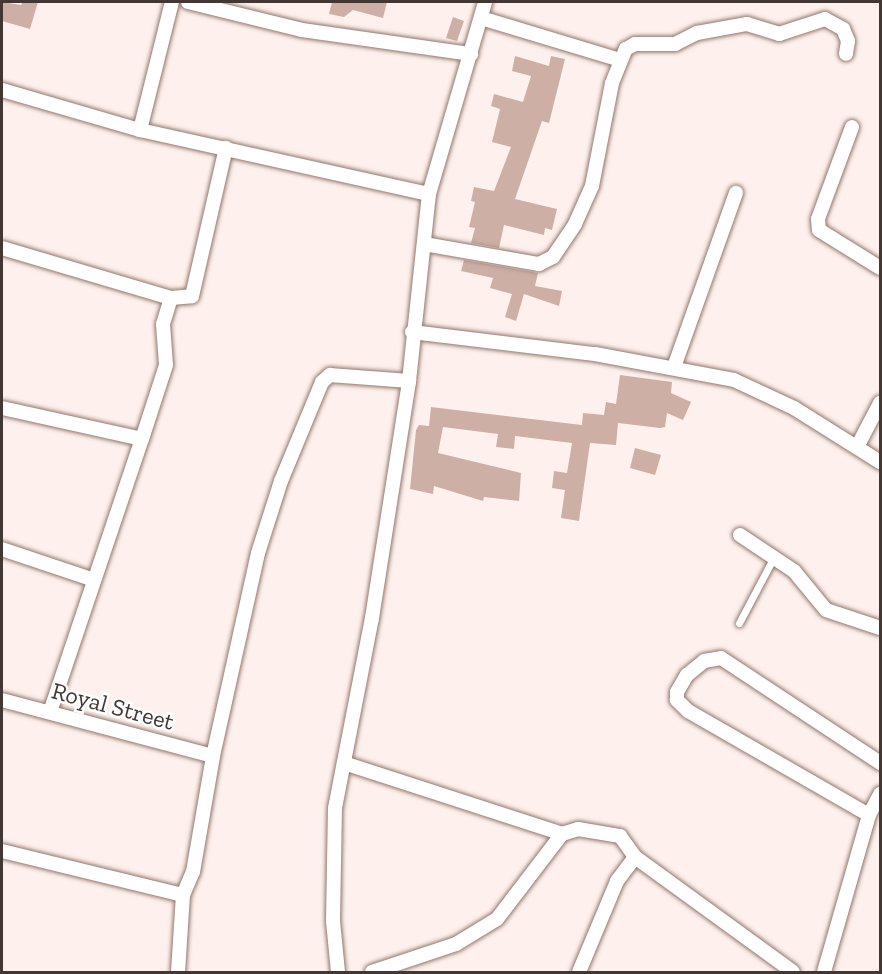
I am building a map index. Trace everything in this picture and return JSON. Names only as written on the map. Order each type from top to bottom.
[{"type":"street","points":[[140,130],[172,2]]},
{"type":"street","points":[[188,2],[302,30],[471,54]]},
{"type":"street","points":[[338,972],[333,921],[335,820],[372,618],[409,381],[412,332],[429,194],[485,2]]},
{"type":"street","points":[[481,18],[620,60]]},
{"type":"street","points":[[424,244],[540,264],[552,257],[574,224],[592,186],[612,83],[620,60],[635,44],[675,44],[697,33],[747,24],[779,34],[825,19],[843,29],[848,41],[846,54]]},
{"type":"street","points":[[2,90],[140,130],[226,147],[429,194]]},
{"type":"street","points":[[852,127],[818,219],[819,230],[880,267]]},
{"type":"street","points":[[2,248],[184,300],[195,290],[226,147]]},
{"type":"street","points":[[674,366],[736,193]]},
{"type":"street","points":[[50,712],[166,365],[163,324],[171,298]]},
{"type":"street","points":[[412,332],[674,366],[734,380],[794,408],[880,462]]},
{"type":"street","points":[[178,972],[183,895],[193,872],[213,756],[258,553],[280,481],[322,382],[330,375],[409,381]]},
{"type":"street","points":[[857,447],[880,403]]},
{"type":"street","points":[[2,408],[142,439]]},
{"type":"street","points":[[740,535],[794,571],[826,609],[880,628]]},
{"type":"street","points":[[2,549],[94,580]]},
{"type":"street","points":[[869,815],[688,711],[677,700],[677,692],[695,668],[704,661],[721,658],[880,763]]},
{"type":"street","name":"Royal Street","points":[[2,700],[213,756]]},
{"type":"street","points":[[344,763],[562,834],[586,829],[620,836],[635,857],[793,972]]},
{"type":"street","points":[[824,972],[869,815],[880,794]]},
{"type":"street","points":[[372,972],[456,944],[497,919],[562,834]]},
{"type":"street","points":[[2,851],[183,895]]},
{"type":"street","points":[[579,972],[617,881],[635,857]]},
{"type":"lane","points":[[740,623],[774,557]]},
{"type":"building","points":[[2,2],[21,5],[23,2],[38,2],[30,29],[2,21]]},
{"type":"building","points":[[332,2],[387,2],[383,18],[353,10],[344,17],[329,14]]},
{"type":"building","points":[[453,17],[464,21],[457,41],[446,38]]},
{"type":"building","points":[[515,56],[549,66],[551,56],[565,59],[549,123],[542,121],[515,199],[557,209],[552,230],[545,228],[544,235],[504,225],[499,248],[471,243],[475,228],[469,227],[475,202],[471,201],[474,187],[494,191],[511,147],[492,142],[500,109],[491,106],[494,94],[523,102],[531,76],[512,71]]},
{"type":"building","points":[[464,260],[538,273],[535,286],[562,291],[559,306],[524,294],[516,321],[505,317],[512,294],[490,288],[493,278],[461,271]]},
{"type":"building","points":[[620,375],[672,382],[671,393],[691,402],[683,420],[667,413],[665,427],[618,423],[616,445],[590,443],[579,521],[561,518],[565,490],[552,488],[554,471],[567,473],[572,443],[515,436],[514,449],[496,447],[498,434],[443,427],[438,453],[521,473],[519,501],[484,497],[483,501],[434,486],[433,494],[410,489],[416,430],[419,425],[429,426],[431,407],[582,425],[583,413],[604,415],[606,402],[616,404]]},
{"type":"building","points":[[635,448],[661,455],[655,475],[630,468]]}]
